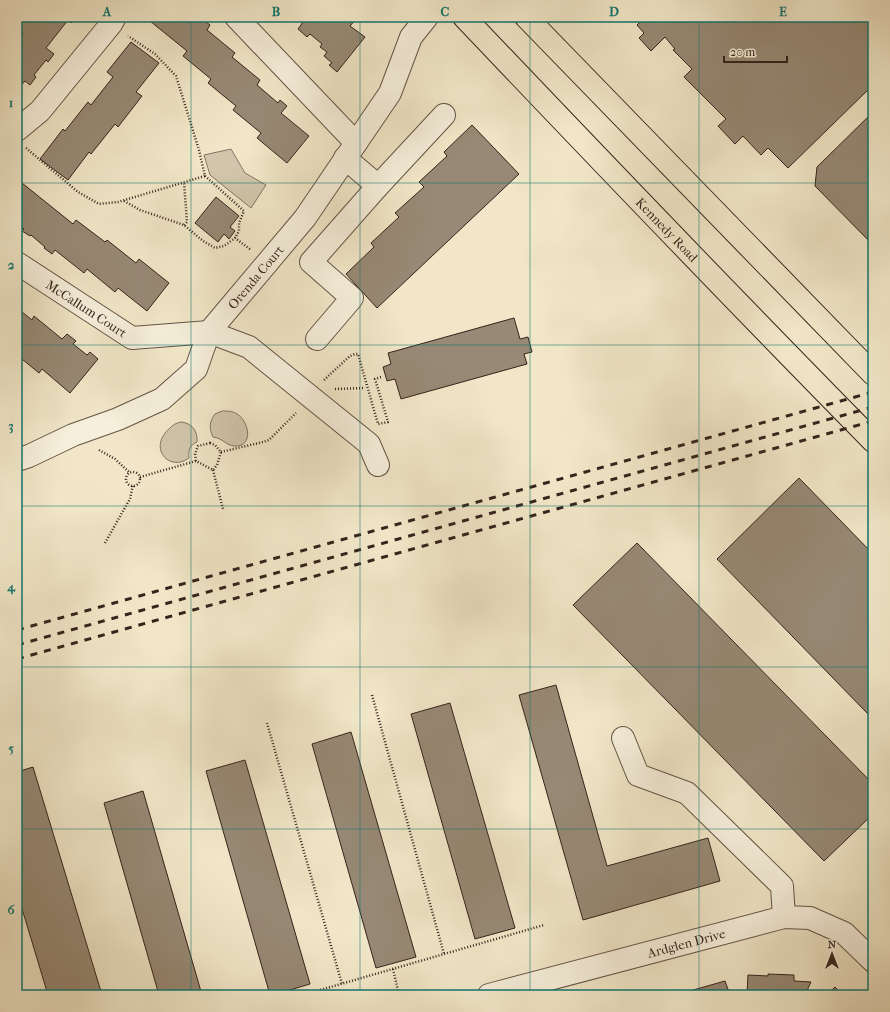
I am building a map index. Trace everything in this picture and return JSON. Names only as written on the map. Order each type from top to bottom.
[{"type":"main road","name":"Kennedy Road","points":[[464,17],[615,176],[798,365],[873,440]]},
{"type":"main road","points":[[526,17],[873,374]]},
{"type":"street","points":[[236,17],[378,186]]},
{"type":"street","name":"Orenda Court","points":[[17,460],[29,456],[73,435],[118,419],[162,399],[196,369],[209,332],[305,218],[390,93],[411,37],[426,17]]},
{"type":"street","points":[[20,137],[113,20]]},
{"type":"street","points":[[311,262],[378,186],[444,115]]},
{"type":"street","points":[[286,241],[352,298],[317,339]]},
{"type":"street","name":"McCallum Court","points":[[17,263],[132,338],[209,332]]},
{"type":"street","points":[[209,332],[250,347],[316,390],[369,444],[378,465]]},
{"type":"street","points":[[623,738],[638,775],[687,793],[782,886],[784,917]]},
{"type":"street","name":"Ardglen Drive","points":[[489,995],[784,917],[810,918],[844,933],[873,961]]},
{"type":"path","points":[[113,20],[154,54],[176,76],[199,150],[205,176],[244,211],[235,238],[224,246],[215,248],[203,241],[184,225],[140,210],[124,201]]},
{"type":"path","points":[[20,137],[78,192],[99,204],[124,201],[205,176]]},
{"type":"path","points":[[184,182],[187,222],[184,225]]},
{"type":"path","points":[[235,238],[267,263]]},
{"type":"path","points":[[221,452],[268,440],[350,356],[355,354],[358,354],[378,424],[388,422],[375,379],[381,377]]},
{"type":"path","points":[[334,389],[365,388]]},
{"type":"path","points":[[73,435],[115,459],[130,473],[135,472],[140,477]]},
{"type":"path","points":[[196,461],[195,454],[198,446],[203,444],[210,443],[215,445],[221,452]]},
{"type":"path","points":[[213,470],[217,465],[221,452]]},
{"type":"path","points":[[140,477],[196,461],[213,470],[223,509]]},
{"type":"path","points":[[130,473],[127,477],[127,482],[133,486]]},
{"type":"path","points":[[133,486],[138,484],[140,477]]},
{"type":"path","points":[[105,543],[130,500],[133,486]]},
{"type":"path","points":[[372,695],[444,954]]},
{"type":"path","points":[[267,722],[342,984]]},
{"type":"path","points":[[303,995],[544,925]]},
{"type":"path","points":[[393,969],[399,995]]},
{"type":"shaded area","points":[[231,149],[245,173],[266,185],[251,208],[210,175],[204,155]]},
{"type":"shaded area","points":[[222,411],[230,411],[235,413],[241,417],[247,427],[247,438],[241,445],[232,446],[213,437],[210,428],[211,422],[215,414]]},
{"type":"shaded area","points":[[181,422],[194,428],[197,442],[190,448],[189,458],[182,462],[169,461],[161,452],[160,446],[162,439],[166,432]]},
{"type":"building","points":[[26,17],[76,17],[71,23],[68,20],[46,48],[54,54],[48,62],[46,60],[34,75],[36,77],[30,85],[25,81],[17,90],[17,40],[23,33],[17,28]]},
{"type":"building","points":[[145,17],[200,17],[210,25],[207,30],[235,53],[232,57],[260,80],[257,85],[278,103],[280,100],[287,106],[281,113],[309,136],[287,163],[257,138],[261,133],[233,110],[236,106],[208,83],[211,79],[183,56],[187,51]]},
{"type":"building","points":[[297,17],[354,17],[356,19],[350,26],[365,37],[337,72],[329,65],[332,63],[324,56],[327,52],[320,47],[322,44],[310,34],[307,37],[298,29],[303,22]]},
{"type":"building","points":[[643,17],[864,17],[869,23],[873,19],[873,85],[788,168],[768,148],[761,155],[743,136],[735,144],[718,126],[726,119],[684,77],[692,69],[673,50],[675,49],[665,37],[651,51],[639,38],[644,33],[637,25],[644,18]]},
{"type":"building","points":[[131,42],[159,63],[136,92],[142,96],[118,127],[115,124],[91,154],[89,152],[68,180],[40,159],[63,129],[65,131],[88,102],[91,105],[113,77],[107,72]]},
{"type":"building","points":[[873,112],[873,245],[815,186],[817,167]]},
{"type":"building","points":[[472,125],[519,174],[377,308],[346,274],[374,247],[371,243],[399,217],[395,213],[424,187],[419,182],[447,156],[444,152]]},
{"type":"building","points":[[17,179],[73,224],[76,220],[105,242],[107,240],[136,263],[139,259],[169,283],[147,311],[118,288],[115,292],[87,269],[84,273],[55,250],[52,254],[31,235],[30,236],[22,231],[24,229],[17,223]]},
{"type":"building","points":[[216,197],[239,216],[230,227],[235,231],[229,239],[224,234],[218,242],[195,223]]},
{"type":"building","points":[[17,308],[32,320],[34,316],[62,339],[67,334],[76,341],[73,344],[87,355],[90,352],[98,359],[70,393],[42,369],[39,373],[17,355]]},
{"type":"building","points":[[514,318],[520,339],[528,337],[532,352],[524,354],[527,364],[401,399],[395,379],[387,381],[383,367],[391,364],[388,353]]},
{"type":"building","points":[[799,478],[873,554],[873,709],[868,714],[717,559]]},
{"type":"building","points":[[637,543],[873,784],[873,814],[824,861],[573,605]]},
{"type":"building","points":[[556,685],[607,866],[708,838],[720,881],[583,920],[519,695]]},
{"type":"building","points":[[450,703],[515,928],[475,939],[411,714]]},
{"type":"building","points":[[351,732],[416,957],[376,968],[312,744]]},
{"type":"building","points":[[245,760],[310,984],[273,995],[270,995],[206,771]]},
{"type":"building","points":[[33,767],[102,995],[48,995],[17,892],[17,772]]},
{"type":"building","points":[[143,791],[202,995],[159,995],[104,803]]},
{"type":"building","points":[[768,974],[794,975],[794,981],[811,982],[805,995],[747,995],[748,975],[768,976]]},
{"type":"building","points":[[725,981],[730,995],[679,995],[679,994]]},
{"type":"building","points":[[835,987],[843,995],[827,995]]},
{"type":"railway","points":[[17,630],[873,392]]},
{"type":"railway","points":[[17,645],[873,407]]},
{"type":"railway","points":[[17,659],[873,421]]}]
